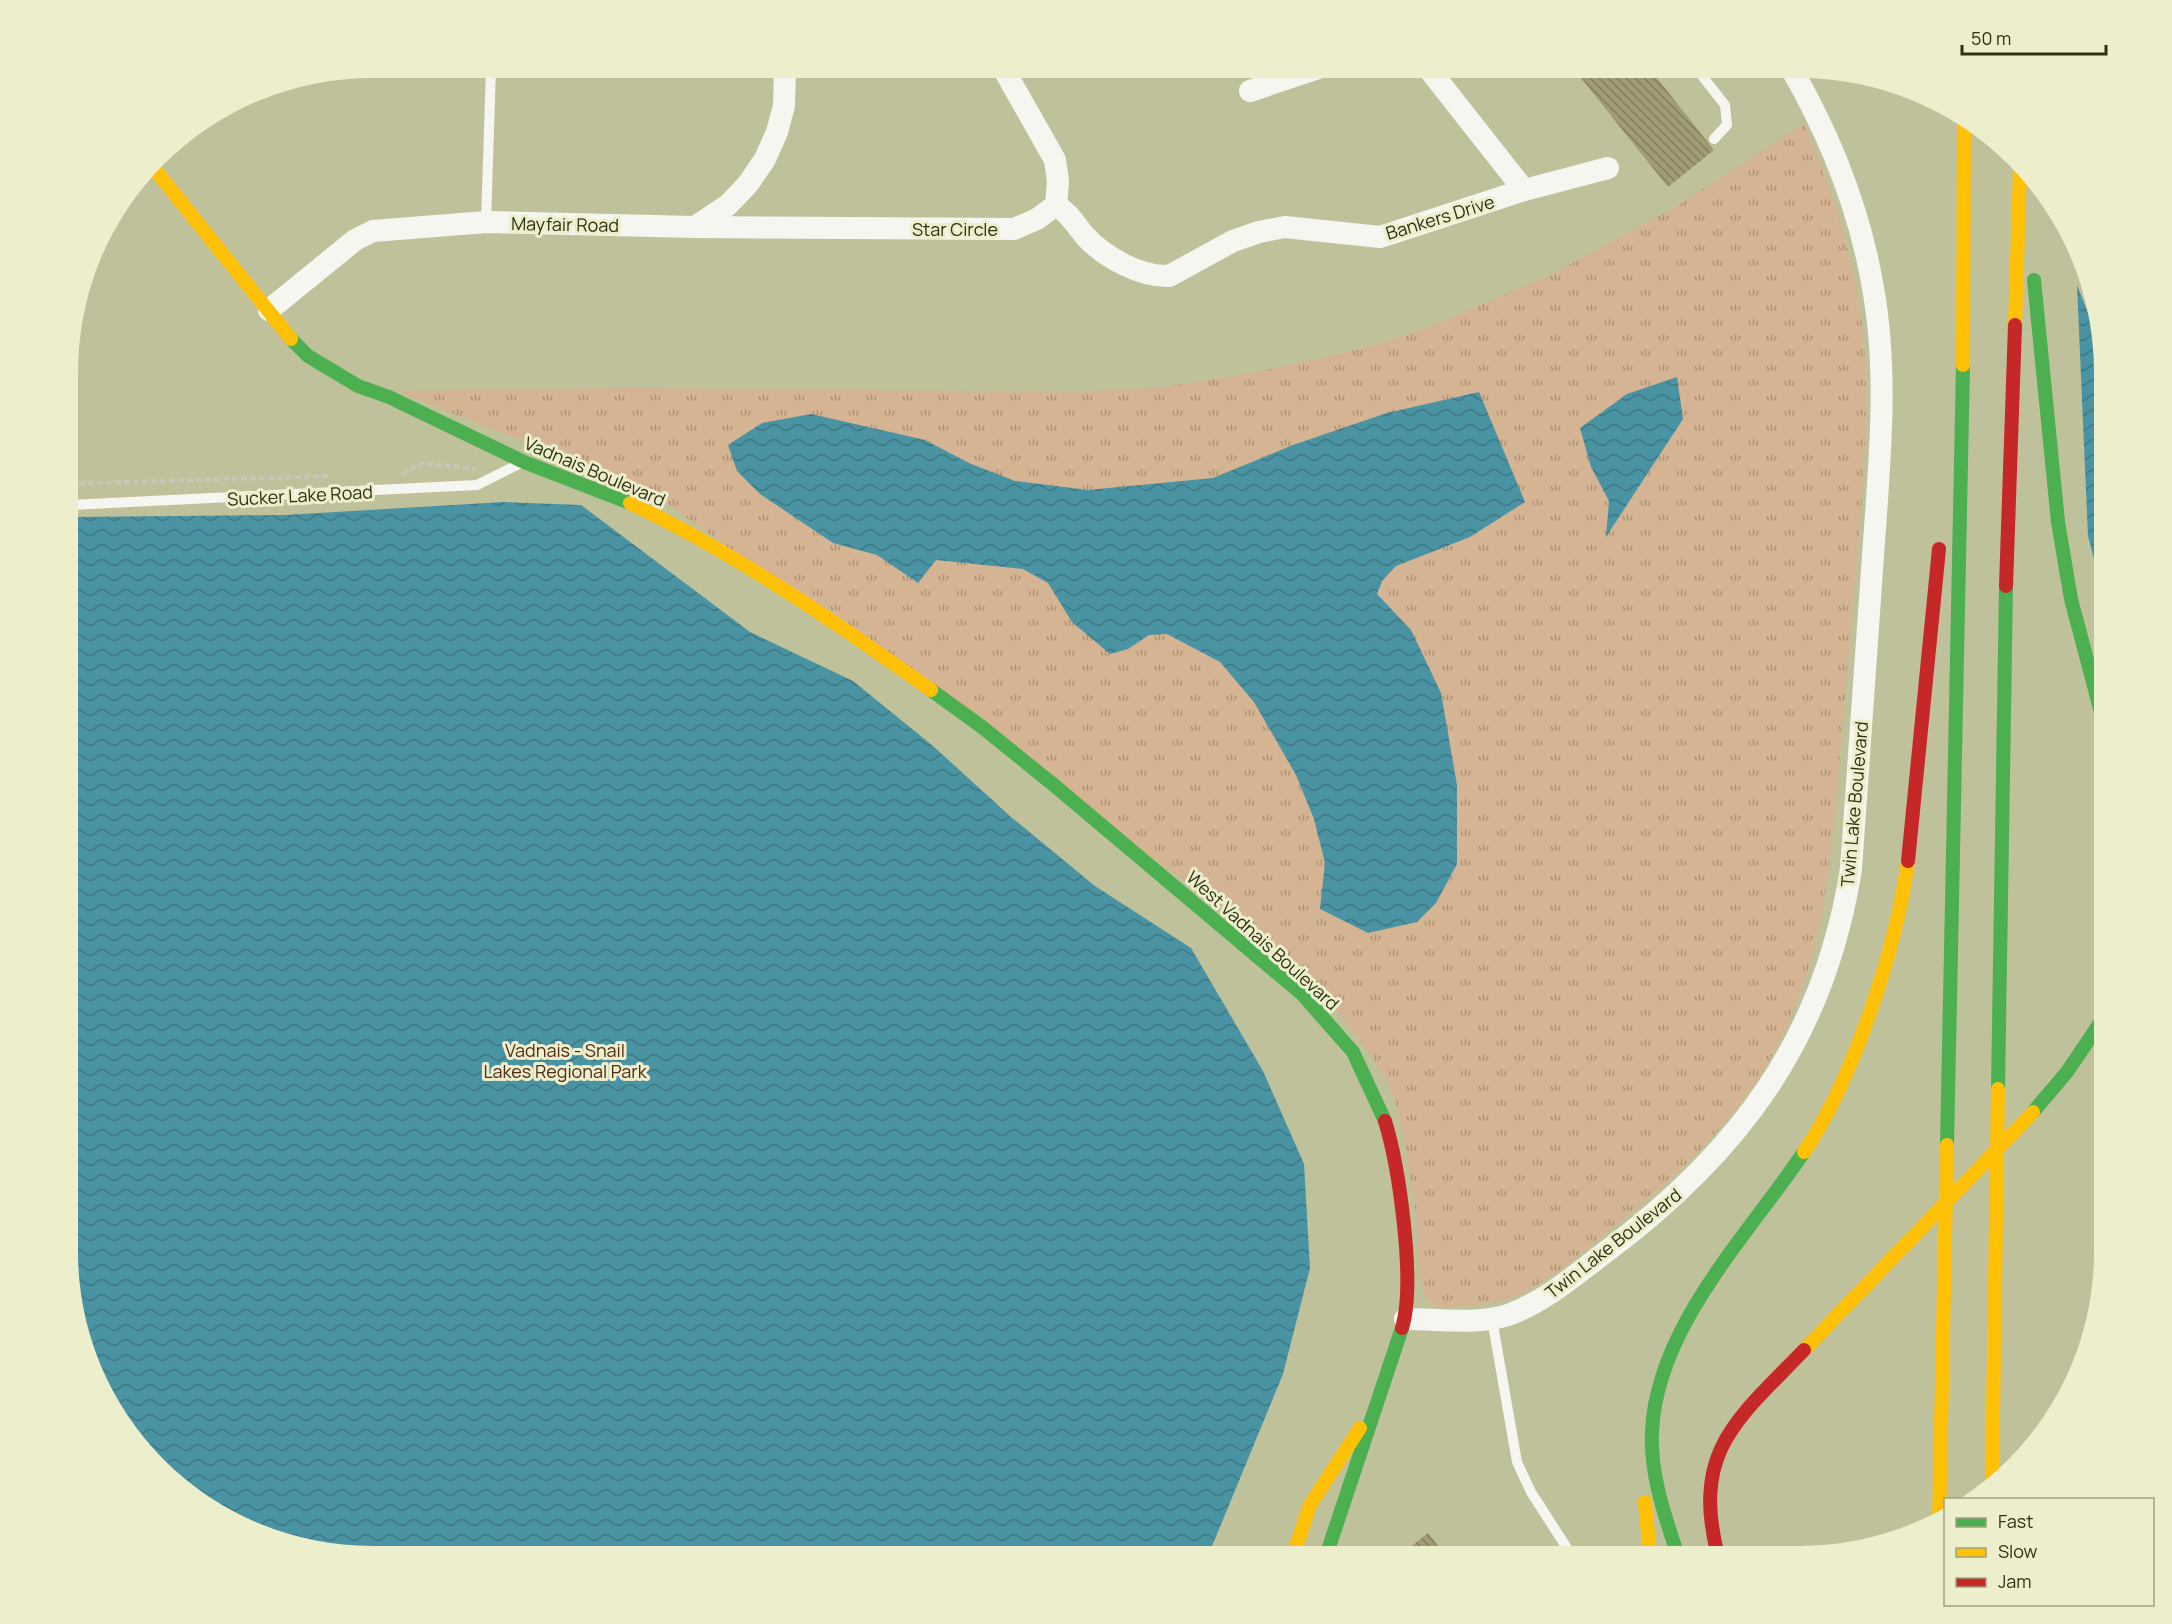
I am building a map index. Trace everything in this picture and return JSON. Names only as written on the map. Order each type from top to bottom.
[{"type":"main road","points":[[1939,1511],[1965,284],[1964,127]]},
{"type":"main road","name":"Vadnais Boulevard","points":[[157,172],[269,310],[286,335],[308,356],[327,369],[358,386],[389,397],[525,462],[606,492],[676,525],[760,575],[922,683],[1055,786]]},
{"type":"main road","points":[[1992,1475],[2003,661],[2020,177]]},
{"type":"main road","points":[[2030,190],[2032,240]]},
{"type":"main road","points":[[2033,264],[2054,498],[2077,626],[2094,688]]},
{"type":"main road","points":[[1946,472],[1965,284]]},
{"type":"main road","points":[[1649,1546],[1643,1476],[1642,1430],[1647,1405],[1657,1386],[1677,1334],[1809,1144],[1834,1095],[1900,913],[1912,835],[1941,531]]},
{"type":"main road","name":"West Vadnais Boulevard","points":[[1055,786],[1302,994],[1353,1052],[1385,1119],[1394,1151],[1403,1219],[1405,1318],[1329,1546]]},
{"type":"main road","points":[[1716,1546],[1709,1507],[1713,1466],[1727,1434],[1904,1245],[2039,1106],[2067,1072],[2094,1032]]},
{"type":"main road","points":[[1657,1386],[1650,1448],[1654,1481],[1666,1527],[1674,1546]]},
{"type":"main road","name":"West Vadnais Boulevard","points":[[1296,1546],[1306,1516],[1321,1486],[1376,1406]]},
{"type":"street","points":[[695,227],[728,205],[748,184],[765,159],[777,132],[784,106],[785,78]]},
{"type":"street","points":[[1009,78],[1055,160],[1058,181],[1056,206]]},
{"type":"street","points":[[1250,91],[1288,78]]},
{"type":"street","name":"Bankers Drive","points":[[1056,206],[1065,211],[1101,251],[1157,277],[1169,276],[1233,241],[1259,232],[1285,227],[1380,237],[1524,190],[1436,78]]},
{"type":"street","name":"Twin Lake Boulevard","points":[[1405,1318],[1492,1319],[1518,1311],[1546,1296],[1664,1207],[1744,1124],[1769,1085],[1813,1006],[1831,961],[1844,914],[1851,869],[1876,518],[1882,364],[1874,288],[1858,226],[1836,157],[1814,108],[1797,78]]},
{"type":"street","points":[[1524,190],[1608,168]]},
{"type":"street","name":"Star Circle","points":[[695,227],[1014,229],[1037,219],[1056,206]]},
{"type":"street","name":"Mayfair Road","points":[[269,310],[355,240],[373,231],[486,222],[695,227]]},
{"type":"lane","points":[[486,222],[491,78]]},
{"type":"lane","points":[[1704,78],[1725,105],[1726,125],[1714,139]]},
{"type":"lane","name":"Sucker Lake Road","points":[[78,505],[477,485],[525,462]]},
{"type":"lane","points":[[1492,1319],[1517,1462],[1531,1492],[1566,1546]]},
{"type":"path","points":[[401,475],[423,463],[504,472]]},
{"type":"path","points":[[78,484],[334,476]]},
{"type":"green space","points":[[1804,123],[1825,176],[1850,258],[1861,315],[1866,379],[1863,488],[1842,736],[1822,915],[1808,972],[1786,1028],[1752,1088],[1732,1115],[1686,1165],[1559,1271],[1525,1291],[1487,1304],[1444,1307],[1433,1305],[1427,1299],[1420,1279],[1417,1222],[1410,1172],[1401,1123],[1393,1097],[1381,1071],[1345,1021],[1302,975],[1261,937],[668,504],[593,469],[396,391],[634,388],[1080,392],[1164,387],[1258,372],[1365,348],[1427,328],[1548,276],[1677,206]]},
{"type":"water","points":[[2077,285],[2087,312],[2093,352],[2094,559],[2088,536]]},
{"type":"water","points":[[1677,377],[1683,419],[1606,537],[1609,501],[1591,467],[1580,428],[1627,394]]},
{"type":"water","points":[[1479,392],[1525,502],[1470,537],[1396,566],[1382,581],[1377,594],[1411,630],[1441,693],[1457,785],[1457,864],[1436,903],[1417,922],[1368,933],[1320,909],[1325,863],[1314,819],[1296,775],[1254,702],[1220,662],[1167,634],[1149,635],[1128,649],[1110,654],[1072,622],[1048,583],[1023,569],[936,560],[918,583],[877,555],[833,543],[760,494],[737,471],[728,445],[762,423],[811,414],[925,440],[969,463],[1015,481],[1088,490],[1213,478],[1293,445],[1387,413]]},
{"type":"water","name":"Vadnais - Snail Lakes Regional Park","points":[[503,502],[581,505],[750,632],[853,681],[933,746],[1011,817],[1095,886],[1191,948],[1263,1071],[1304,1164],[1310,1268],[1283,1374],[1212,1546],[352,1545],[296,1536],[242,1516],[208,1497],[178,1473],[151,1446],[127,1416],[100,1365],[88,1328],[79,1272],[78,517],[285,515]]},
{"type":"building","points":[[1581,78],[1657,78],[1714,150],[1668,187]]},
{"type":"building","points":[[1428,1533],[1438,1546],[1412,1546]]},
{"type":"traffic: fast","points":[[2034,280],[2058,522],[2071,599],[2094,686]]},
{"type":"traffic: fast","points":[[291,339],[308,356],[358,386],[389,397],[524,462],[630,503]]},
{"type":"traffic: fast","points":[[1947,1145],[1963,365]]},
{"type":"traffic: fast","points":[[1998,1089],[2006,586]]},
{"type":"traffic: fast","points":[[931,690],[982,727],[1055,786],[1302,994],[1353,1052],[1385,1121]]},
{"type":"traffic: fast","points":[[2033,1112],[2067,1072],[2094,1032]]},
{"type":"traffic: fast","points":[[1675,1546],[1659,1495],[1653,1464],[1652,1432],[1657,1394],[1670,1356],[1708,1284],[1804,1152]]},
{"type":"traffic: fast","points":[[1329,1546],[1402,1328]]},
{"type":"traffic: slow","points":[[1963,365],[1964,127]]},
{"type":"traffic: slow","points":[[157,172],[291,339]]},
{"type":"traffic: slow","points":[[2015,325],[2020,177]]},
{"type":"traffic: slow","points":[[630,503],[709,544],[785,590],[931,690]]},
{"type":"traffic: slow","points":[[1804,1152],[1840,1088],[1870,1012],[1894,933],[1908,861]]},
{"type":"traffic: slow","points":[[1992,1475],[1998,1089]]},
{"type":"traffic: slow","points":[[1804,1350],[2033,1112]]},
{"type":"traffic: slow","points":[[1939,1511],[1947,1145]]},
{"type":"traffic: slow","points":[[1296,1546],[1310,1505],[1360,1428]]},
{"type":"traffic: slow","points":[[1645,1502],[1649,1546]]},
{"type":"traffic: jam","points":[[2006,586],[2015,325]]},
{"type":"traffic: jam","points":[[1908,861],[1939,549]]},
{"type":"traffic: jam","points":[[1385,1121],[1396,1166],[1404,1225],[1407,1283],[1402,1328]]},
{"type":"traffic: jam","points":[[1716,1546],[1711,1520],[1711,1489],[1716,1463],[1726,1440],[1740,1418],[1804,1350]]}]
